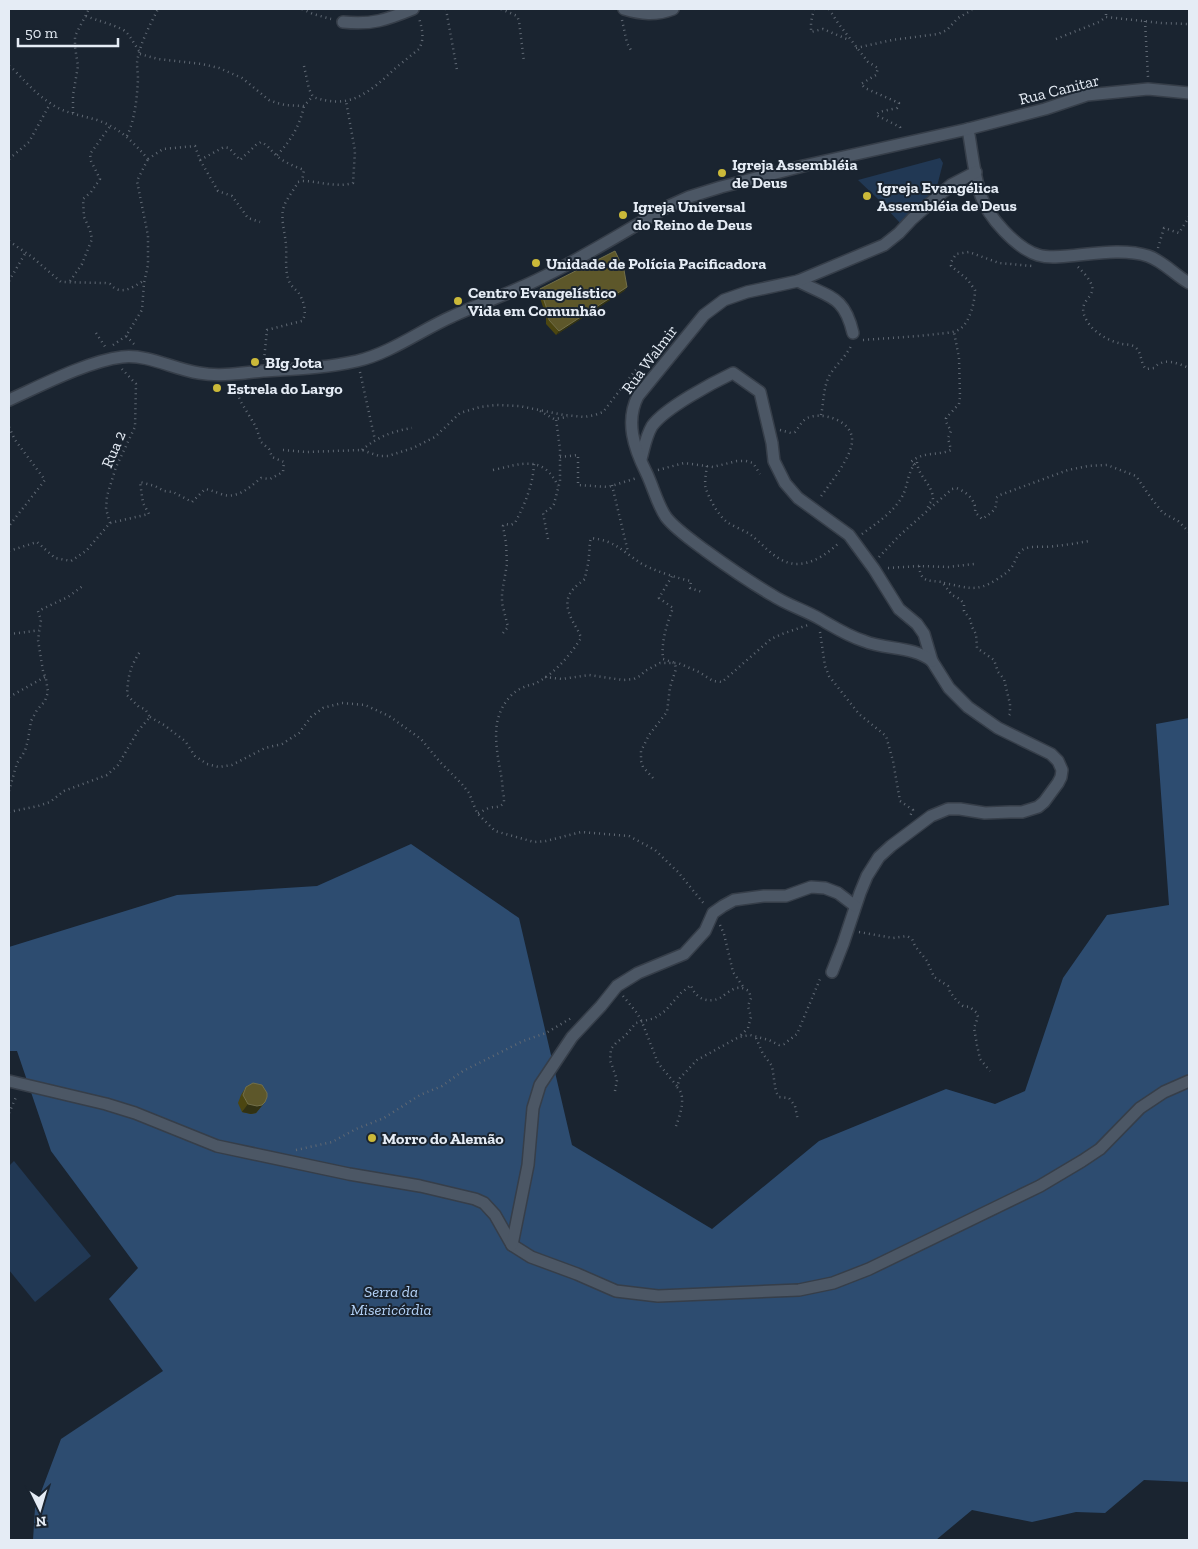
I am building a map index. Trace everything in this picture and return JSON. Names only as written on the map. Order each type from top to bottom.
[{"type":"street","points":[[622,11],[641,14],[666,12],[673,9]]},
{"type":"street","points":[[343,22],[370,23],[393,12],[416,13]]},
{"type":"street","name":"Rua Canitar","points":[[9,400],[83,368],[116,358],[137,357],[200,374],[228,375],[314,368],[357,361],[382,352],[452,316],[543,277],[669,206],[689,197],[794,168],[968,129],[1045,109],[1087,95],[1148,89],[1189,93]]},
{"type":"street","points":[[968,129],[981,197],[986,208],[1001,228],[1028,251],[1048,257],[1112,252],[1146,255],[1189,283]]},
{"type":"street","name":"Rua Walmir","points":[[932,661],[911,650],[890,648],[864,641],[817,621],[730,569],[689,539],[666,517],[641,459],[632,433],[631,417],[634,405],[644,388],[704,315],[716,304],[733,296],[798,281],[884,245],[951,185],[976,172]]},
{"type":"street","points":[[798,281],[838,301],[846,311],[854,336]]},
{"type":"street","points":[[641,459],[648,434],[655,423],[676,406],[717,381],[733,373],[760,392],[772,443],[774,461],[777,470],[792,492],[852,539],[898,609],[917,624],[924,634],[932,661],[950,688],[968,707],[998,728],[1051,754],[1058,761],[1062,770],[1061,777],[1044,802],[1038,807],[1022,812],[985,813],[948,809],[931,816],[891,846],[880,857],[867,876],[832,972]]},
{"type":"street","points":[[512,1244],[528,1165],[533,1108],[540,1085],[572,1036],[617,986],[638,972],[684,954],[705,931],[713,913],[734,900],[764,896],[786,896],[811,887],[825,888],[838,894],[855,906]]},
{"type":"street","points":[[9,1081],[106,1104],[135,1113],[216,1146],[349,1174],[420,1186],[475,1199],[484,1204],[495,1215],[512,1244],[531,1257],[616,1291],[658,1296],[799,1290],[833,1283],[869,1269],[1040,1186],[1100,1149],[1140,1108],[1164,1092],[1189,1081]]},
{"type":"path","points":[[73,113],[73,95],[78,66],[75,36],[89,9]]},
{"type":"path","points":[[127,136],[135,111],[137,63],[144,38],[158,9]]},
{"type":"path","points":[[302,9],[343,22]]},
{"type":"path","points":[[446,9],[457,70]]},
{"type":"path","points":[[501,9],[517,16],[524,62]]},
{"type":"path","points":[[814,9],[811,32],[824,29],[851,40]]},
{"type":"path","points":[[829,9],[856,48],[868,62],[878,68],[876,75],[861,84],[865,88],[899,103],[897,108],[879,112],[876,115],[900,127],[903,144]]},
{"type":"path","points":[[1106,9],[1106,17]]},
{"type":"path","points":[[856,48],[892,40],[938,34],[947,30],[958,18],[972,10]]},
{"type":"path","points":[[622,11],[627,44],[632,52]]},
{"type":"path","points":[[304,66],[308,89],[313,97],[334,102],[346,101],[369,92],[419,49],[422,44],[423,36],[416,13]]},
{"type":"path","points":[[86,16],[122,28],[140,53],[158,59],[219,68],[242,78],[269,100],[285,105],[304,106]]},
{"type":"path","points":[[1056,39],[1106,17],[1189,24]]},
{"type":"path","points":[[1145,21],[1148,89]]},
{"type":"path","points":[[9,66],[50,104],[111,125],[127,136],[148,159]]},
{"type":"path","points":[[277,155],[290,140],[300,122],[304,106],[313,97]]},
{"type":"path","points":[[263,371],[267,330],[302,321],[305,317],[299,293],[290,284],[288,276],[282,215],[284,205],[298,182],[344,186],[352,183],[355,151],[346,101]]},
{"type":"path","points":[[9,159],[29,142],[50,104]]},
{"type":"path","points":[[70,281],[82,264],[92,239],[84,217],[83,198],[91,192],[100,179],[91,161],[90,154],[111,125]]},
{"type":"path","points":[[200,160],[224,147],[230,148],[240,160],[261,142],[288,164],[304,170],[302,181]]},
{"type":"path","points":[[137,357],[133,342],[126,336],[142,310],[144,281],[148,266],[148,236],[137,181],[148,159],[163,149],[195,146],[200,160],[218,191],[232,196],[248,218],[260,222]]},
{"type":"path","points":[[1154,259],[1164,228],[1179,233],[1189,217]]},
{"type":"path","points":[[9,241],[26,252],[62,282],[110,284],[113,288],[128,290],[144,281]]},
{"type":"path","points":[[9,281],[26,252]]},
{"type":"path","points":[[821,415],[830,374],[849,351],[854,336],[858,340],[894,339],[954,332],[964,325],[975,298],[971,283],[951,266],[951,262],[956,254],[969,252],[999,263],[1038,267]]},
{"type":"path","points":[[1067,257],[1085,275],[1092,287],[1083,308],[1083,313],[1093,330],[1109,340],[1120,344],[1132,345],[1136,348],[1142,366],[1146,369],[1154,368],[1158,363],[1165,361],[1189,368]]},
{"type":"path","points":[[283,450],[306,452],[350,449],[362,450],[379,456],[388,456],[413,448],[435,437],[460,414],[496,404],[510,404],[564,416],[590,416],[603,412],[661,341],[680,328]]},
{"type":"path","points":[[707,466],[705,488],[719,513],[728,522],[752,536],[768,551],[788,562],[798,564],[824,557],[878,524],[903,495],[914,465],[911,462],[918,456],[951,450],[948,438],[952,431],[946,422],[946,418],[959,404],[960,396],[958,358],[954,332]]},
{"type":"path","name":"Rua 2","points":[[96,333],[107,350],[116,358],[122,370],[136,384],[135,427],[109,488],[106,509],[110,523]]},
{"type":"path","points":[[357,361],[375,440]]},
{"type":"path","points":[[9,551],[37,542],[55,558],[71,561],[86,551],[110,523],[148,514],[143,503],[140,482],[155,486],[164,491],[173,492],[192,502],[205,489],[222,494],[237,495],[262,478],[270,479],[283,472],[284,462],[272,457],[269,449],[260,442],[256,427],[228,375]]},
{"type":"path","points":[[536,409],[556,419],[575,416]]},
{"type":"path","points":[[794,432],[809,417],[821,415],[840,421],[852,436],[852,442],[845,460],[819,498],[810,507]]},
{"type":"path","points":[[548,539],[543,513],[554,504],[561,474],[556,419]]},
{"type":"path","points":[[9,427],[16,440],[45,480],[9,526]]},
{"type":"path","points":[[362,450],[375,440],[393,432],[412,428]]},
{"type":"path","points":[[560,457],[578,455],[578,485],[608,487],[684,463],[713,467],[737,461],[746,461],[752,463],[760,474]]},
{"type":"path","points":[[914,465],[917,462],[918,469],[932,490],[933,500],[925,513]]},
{"type":"path","points":[[493,470],[523,464],[542,466],[554,478],[558,487]]},
{"type":"path","points":[[503,633],[508,626],[502,602],[507,564],[503,526],[515,523],[534,477],[534,464]]},
{"type":"path","points":[[872,567],[900,535],[948,492],[956,488],[963,491],[973,501],[976,506],[975,512],[982,519],[994,511],[997,504],[996,498],[1000,495],[1068,470],[1088,466],[1107,466],[1136,476],[1163,512],[1178,521],[1189,532]]},
{"type":"path","points":[[612,486],[628,553]]},
{"type":"path","points":[[477,813],[504,804],[503,783],[496,741],[500,713],[511,695],[546,677],[566,657],[580,638],[568,610],[568,599],[570,591],[586,579],[590,554],[588,546],[591,538],[613,543],[640,563],[681,580],[691,580],[690,588],[702,592]]},
{"type":"path","points":[[919,566],[920,574],[928,581],[967,588],[980,588],[989,585],[1006,574],[1022,549],[1089,541]]},
{"type":"path","points":[[872,567],[948,567],[974,564]]},
{"type":"path","points":[[672,576],[658,598],[673,608],[666,630],[663,659],[695,669],[713,681],[722,682],[771,639],[817,621],[829,676],[859,714],[886,736],[900,800],[913,810],[910,817],[911,831]]},
{"type":"path","points":[[942,582],[952,595],[960,599],[964,604],[964,612],[970,619],[976,634],[977,648],[994,660],[998,672],[1004,679],[1011,711],[998,728]]},
{"type":"path","points":[[9,792],[17,763],[25,751],[31,721],[37,710],[46,701],[48,692],[38,640],[41,620],[38,611],[84,586]]},
{"type":"path","points":[[9,634],[22,634],[39,630]]},
{"type":"path","points":[[141,650],[130,668],[127,680],[128,695],[140,707],[145,709],[150,717],[185,741],[195,756],[207,764],[219,767],[232,765],[265,748],[282,744],[299,733],[311,717],[323,708],[342,703],[364,706],[389,716],[421,739],[469,793],[477,813],[496,831],[534,842],[546,841],[581,832],[628,836],[655,850],[678,872],[713,913],[724,934],[733,972],[744,988],[749,991],[751,998],[748,1006],[751,1017],[748,1028],[738,1037],[697,1060],[680,1078],[677,1087]]},
{"type":"path","points":[[546,677],[562,679],[589,675],[622,680],[634,679],[660,663],[675,662]]},
{"type":"path","points":[[653,778],[643,767],[641,751],[648,735],[667,712],[670,686],[676,669],[675,662]]},
{"type":"path","points":[[9,697],[45,677]]},
{"type":"path","points":[[9,812],[50,802],[64,792],[107,775],[118,765],[138,731],[150,717]]},
{"type":"path","points":[[847,931],[893,938],[907,936],[912,940],[927,961],[934,977],[948,986],[950,992],[963,1006],[970,1007],[977,1013],[978,1017],[974,1028],[980,1059],[990,1072]]},
{"type":"path","points":[[738,1037],[750,1035],[779,1045],[784,1044],[797,1034],[820,979],[832,972]]},
{"type":"path","points":[[615,1091],[617,1080],[610,1060],[610,1049],[636,1023],[655,1018],[665,1011],[691,985],[699,998],[706,1000],[718,999],[737,988],[744,988]]},
{"type":"path","points":[[623,996],[642,1022],[658,1063],[681,1090],[681,1113],[676,1126]]},
{"type":"path","points":[[296,1150],[332,1142],[356,1129],[384,1118],[420,1095],[442,1086],[462,1071],[546,1032],[580,1012]]},
{"type":"path","points":[[755,1037],[763,1054],[772,1066],[776,1092],[779,1097],[788,1098],[795,1106],[798,1121]]},
{"type":"path","points":[[9,1113],[22,1084]]},
{"type":"shaded area","points":[[940,158],[943,163],[936,190],[900,223],[858,180]]},
{"type":"shaded area","points":[[14,1161],[91,1256],[35,1302],[9,1270],[9,1166]]},
{"type":"green space","name":"Serra da Misericórdia","points":[[1189,718],[1189,1482],[1144,1480],[1105,1513],[1076,1512],[1032,1522],[972,1510],[936,1540],[33,1540],[35,1508],[61,1439],[163,1371],[109,1299],[138,1268],[51,1151],[17,1051],[9,1051],[9,947],[177,895],[317,886],[411,844],[519,918],[572,1145],[712,1229],[819,1141],[946,1089],[995,1104],[1025,1091],[1063,978],[1107,915],[1169,905],[1156,724]]},
{"type":"building","points":[[615,251],[624,270],[627,287],[559,331],[549,320],[540,289]]},
{"type":"building","points":[[253,1083],[262,1085],[267,1093],[265,1102],[262,1105],[248,1104],[243,1095],[246,1087]]},
{"type":"place","name":"Igreja Assembléia de Deus","points":[[722,173]]},
{"type":"place","name":"Igreja Evangélica Assembléia de Deus","points":[[867,196]]},
{"type":"place","name":"Igreja Universal do Reino de Deus","points":[[623,215]]},
{"type":"place","name":"Unidade de Polícia Pacificadora","points":[[536,263]]},
{"type":"place","name":"Centro Evangelístico Vida em Comunhão","points":[[458,301]]},
{"type":"place","name":"BIg Jota","points":[[255,362]]},
{"type":"place","name":"Estrela do Largo","points":[[217,388]]},
{"type":"place","name":"Morro do Alemão","points":[[372,1138]]}]
